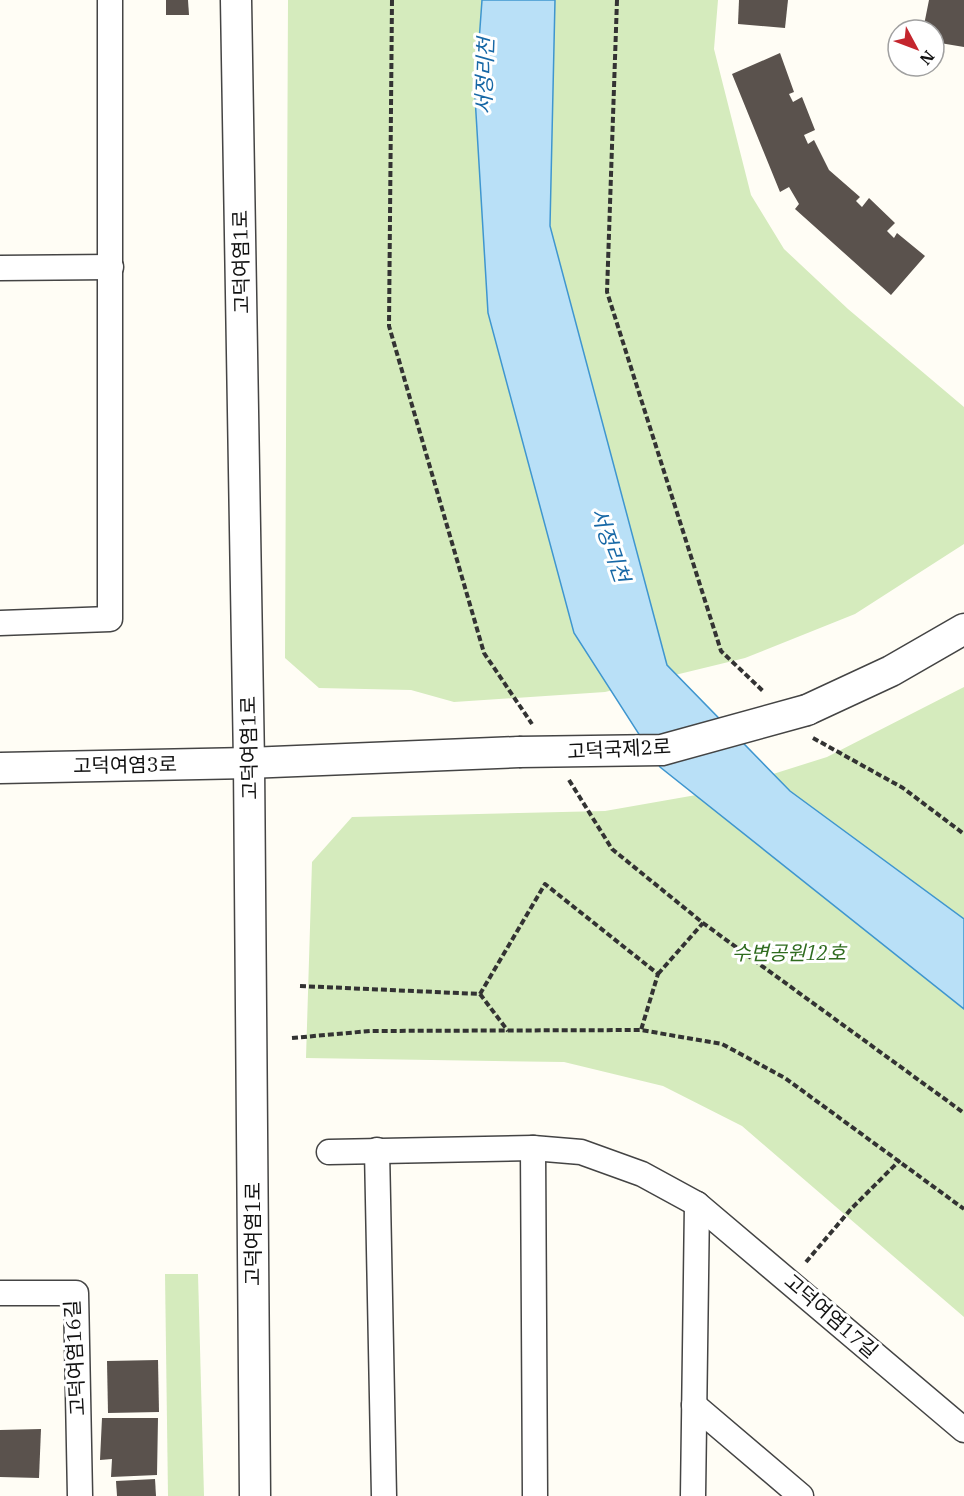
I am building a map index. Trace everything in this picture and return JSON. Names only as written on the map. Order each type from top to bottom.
[{"type":"street","points":[[0,623],[110,619],[110,0]]},
{"type":"street","name":"고덕여염1로","points":[[236,0],[249,763],[255,1496]]},
{"type":"street","points":[[0,268],[111,267]]},
{"type":"street","name":"고덕국제2로","points":[[249,763],[528,742],[662,750],[809,722],[964,629]]},
{"type":"street","name":"고덕여염3로","points":[[0,768],[249,763]]},
{"type":"street","points":[[533,1148],[535,1496]]},
{"type":"street","name":"고덕여염17길","points":[[329,1152],[533,1148],[581,1152],[642,1174],[697,1204],[964,1430]]},
{"type":"street","points":[[377,1150],[384,1496]]},
{"type":"street","points":[[693,1496],[697,1204]]},
{"type":"street","name":"고덕여염16길","points":[[0,1293],[76,1293],[80,1496]]},
{"type":"street","points":[[694,1405],[801,1496]]},
{"type":"path","points":[[392,0],[389,326],[484,653],[528,742]]},
{"type":"path","points":[[617,0],[607,292],[721,651],[770,697]]},
{"type":"path","points":[[809,722],[819,743],[903,788],[963,832]]},
{"type":"path","points":[[563,770],[612,849],[703,923],[964,1113]]},
{"type":"path","points":[[480,994],[545,884],[658,974]]},
{"type":"path","points":[[641,1030],[658,974],[703,923]]},
{"type":"path","points":[[300,986],[480,994]]},
{"type":"path","points":[[480,994],[508,1031]]},
{"type":"path","points":[[292,1038],[370,1031],[641,1030],[722,1044],[785,1078],[964,1209]]},
{"type":"path","points":[[789,1280],[851,1209],[900,1160]]},
{"type":"green space","points":[[288,0],[718,0],[714,49],[751,195],[784,249],[848,309],[964,407],[964,544],[855,614],[745,658],[605,692],[454,702],[411,690],[319,688],[285,658]]},
{"type":"green space","name":"수변공원12호","points":[[964,687],[964,1317],[742,1126],[663,1086],[564,1062],[306,1058],[312,862],[352,817],[605,811],[719,791],[827,757]]},
{"type":"green space","points":[[165,1274],[198,1274],[204,1496],[168,1496]]},
{"type":"water","name":"서정리천","points":[[482,0],[555,0],[550,226],[667,665],[790,791],[964,919],[964,1009],[660,767],[574,633],[488,313],[475,97]]},
{"type":"building","points":[[166,0],[188,0],[189,15],[166,15]]},
{"type":"building","points":[[739,0],[788,0],[785,28],[738,24]]},
{"type":"building","points":[[929,0],[964,0],[964,47],[946,44],[946,18],[925,18]]},
{"type":"building","points":[[780,53],[794,92],[789,94],[793,102],[802,97],[815,130],[804,135],[808,144],[814,140],[829,170],[860,197],[856,201],[862,207],[869,198],[895,223],[887,231],[894,238],[897,233],[925,256],[891,295],[795,209],[799,204],[789,187],[780,192],[732,74]]},
{"type":"building","points":[[158,1360],[159,1412],[108,1413],[107,1361]]},
{"type":"building","points":[[102,1418],[158,1418],[157,1475],[111,1477],[112,1459],[100,1460]]},
{"type":"building","points":[[41,1429],[39,1478],[0,1477],[0,1430]]},
{"type":"building","points":[[155,1479],[156,1496],[117,1496],[116,1481]]}]
